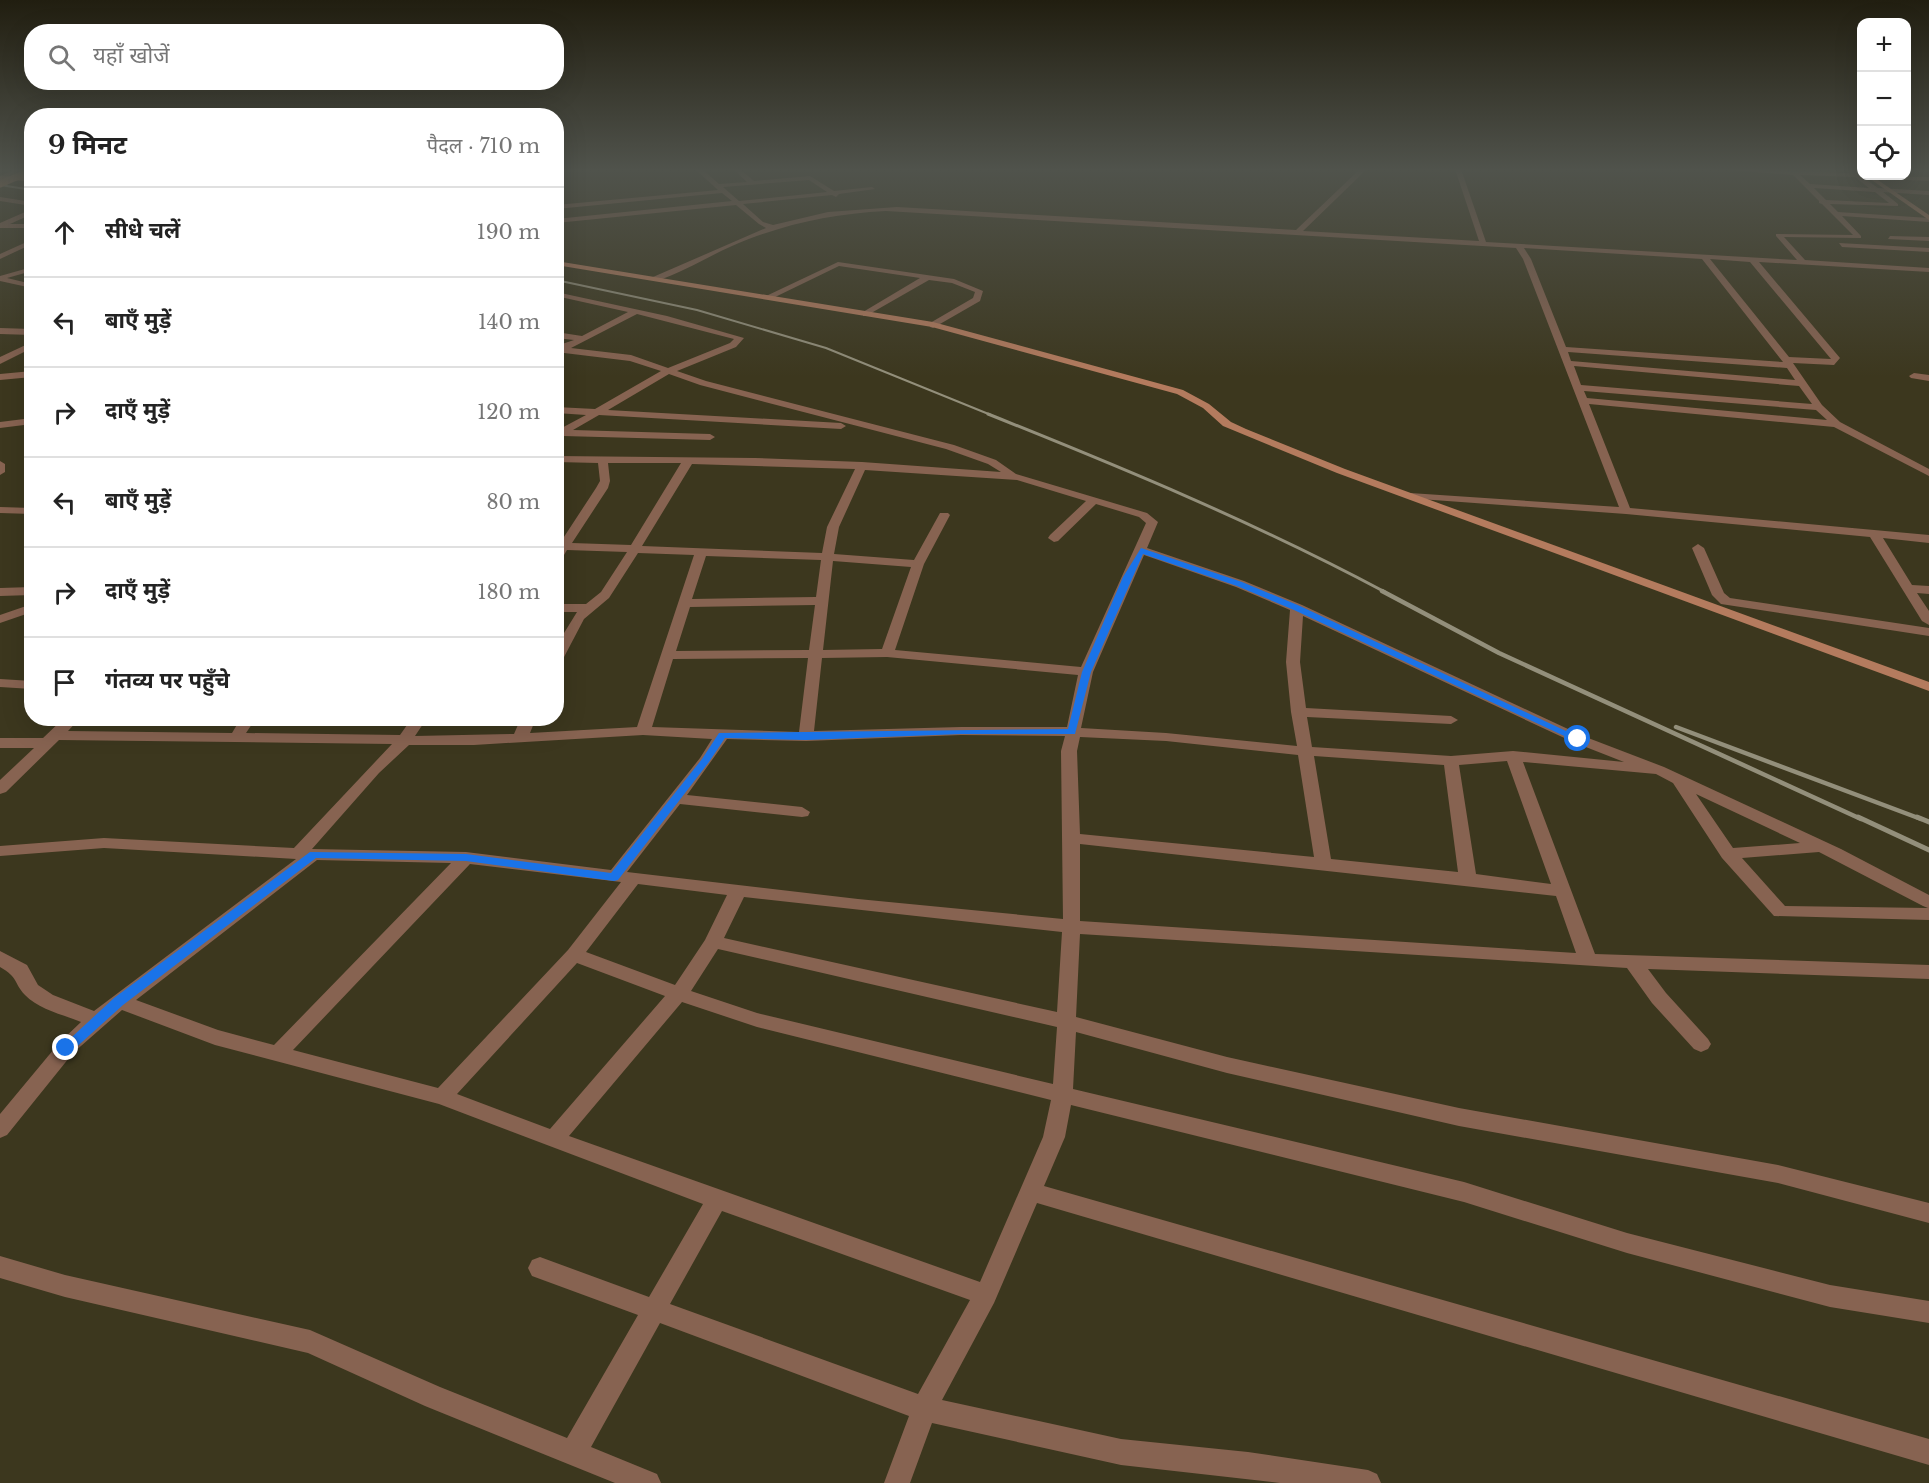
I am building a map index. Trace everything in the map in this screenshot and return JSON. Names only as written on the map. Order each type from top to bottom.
[{"type":"street","points":[[656,279],[750,238]]},
{"type":"street","points":[[1410,238],[1929,270]]},
{"type":"street","points":[[1481,238],[1483,243]]},
{"type":"street","points":[[1780,238],[1802,261]]},
{"type":"street","points":[[1910,238],[1929,239]]},
{"type":"street","points":[[1782,242],[1929,250]]},
{"type":"street","points":[[0,257],[24,245]]},
{"type":"street","points":[[1518,245],[1527,259],[1626,511]]},
{"type":"street","points":[[1704,256],[1818,407],[1836,424],[1929,473]]},
{"type":"street","points":[[1562,349],[1787,363],[1834,362],[1836,358],[1751,258]]},
{"type":"street","points":[[564,264],[933,325],[1180,392],[1206,406],[1227,424],[1242,431],[1929,687]]},
{"type":"street","points":[[768,297],[838,264],[928,277],[964,284],[979,291],[979,296],[933,325]]},
{"type":"street","points":[[0,278],[24,271]]},
{"type":"street","points":[[866,314],[928,277]]},
{"type":"street","points":[[0,278],[24,284]]},
{"type":"street","points":[[564,296],[637,311],[740,338],[733,345],[666,372],[564,431]]},
{"type":"street","points":[[564,346],[637,311]]},
{"type":"street","points":[[0,331],[24,332]]},
{"type":"street","points":[[564,336],[581,338]]},
{"type":"street","points":[[0,361],[24,348]]},
{"type":"street","points":[[564,350],[631,358],[666,372],[972,454],[1018,477],[1143,515],[1152,522],[1086,672],[1072,732],[1069,751],[1072,927],[1063,1094],[1054,1137],[986,1295],[924,1408],[897,1483]]},
{"type":"street","points":[[1568,363],[1800,383]]},
{"type":"street","points":[[0,377],[24,375]]},
{"type":"street","points":[[1914,376],[1929,378]]},
{"type":"street","points":[[1578,388],[1818,407]]},
{"type":"street","points":[[1583,401],[1836,424]]},
{"type":"street","points":[[564,410],[598,410],[886,430]]},
{"type":"street","points":[[0,425],[24,421]]},
{"type":"street","points":[[564,434],[710,437]]},
{"type":"street","points":[[564,459],[862,465],[1018,477]]},
{"type":"street","points":[[564,543],[602,488],[605,481],[603,461]]},
{"type":"street","points":[[564,643],[579,617],[604,595],[688,461]]},
{"type":"street","points":[[0,464],[0,472]]},
{"type":"street","points":[[806,737],[820,601],[833,527],[862,465]]},
{"type":"street","points":[[1410,495],[1626,511],[1929,539]]},
{"type":"street","points":[[1054,538],[1094,500]]},
{"type":"street","points":[[0,510],[24,511]]},
{"type":"street","points":[[887,653],[918,564],[944,515]]},
{"type":"street","points":[[1874,534],[1929,621]]},
{"type":"street","points":[[1698,548],[1718,596],[1726,601],[1929,632]]},
{"type":"street","points":[[564,550],[633,550],[827,557],[918,564]]},
{"type":"street","points":[[1141,550],[1240,584],[1297,608],[1578,739],[1659,770],[1822,847],[1929,902]]},
{"type":"street","points":[[643,732],[701,553]]},
{"type":"street","points":[[1909,588],[1929,590]]},
{"type":"street","points":[[0,592],[24,591]]},
{"type":"street","points":[[686,603],[820,601]]},
{"type":"street","points":[[564,608],[587,608]]},
{"type":"street","points":[[1297,608],[1293,662],[1298,712],[1307,751],[1323,864]]},
{"type":"street","points":[[0,619],[24,611]]},
{"type":"street","points":[[669,655],[887,653],[1086,672]]},
{"type":"street","points":[[0,683],[24,684]]},
{"type":"street","points":[[1298,712],[1451,720]]},
{"type":"street","points":[[0,789],[65,726]]},
{"type":"street","points":[[237,736],[244,726]]},
{"type":"street","points":[[0,1130],[66,1048],[96,1020],[306,854],[374,770],[404,741],[414,726]]},
{"type":"street","points":[[520,738],[525,726]]},
{"type":"street","points":[[0,743],[51,739],[237,736],[404,741],[643,732],[806,737],[961,731],[1072,732],[1166,736],[1307,751],[1451,761],[1513,756],[1659,770]]},
{"type":"street","points":[[614,877],[676,799],[722,735]]},
{"type":"street","points":[[1513,756],[1588,960]]},
{"type":"street","points":[[1451,761],[1468,879]]},
{"type":"street","points":[[1680,781],[1728,854],[1780,912],[1929,914]]},
{"type":"street","points":[[676,799],[802,812]]},
{"type":"street","points":[[1071,838],[1468,879],[1562,891]]},
{"type":"street","points":[[0,850],[104,843],[306,854],[466,858],[614,877],[1072,927],[1588,960],[1929,972]]},
{"type":"street","points":[[1728,854],[1822,847]]},
{"type":"street","points":[[278,1053],[466,858]]},
{"type":"street","points":[[442,1097],[574,955],[633,879]]},
{"type":"street","points":[[553,1140],[679,993],[713,942],[738,891]]},
{"type":"street","points":[[713,942],[1067,1022],[1227,1065],[1436,1112],[1778,1174],[1929,1213]]},
{"type":"street","points":[[574,955],[756,1020],[1464,1192],[1627,1243],[1830,1296],[1929,1312]]},
{"type":"street","points":[[0,958],[20,970],[31,990],[46,1000],[96,1020]]},
{"type":"street","points":[[1633,962],[1659,998],[1701,1044]]},
{"type":"street","points":[[118,1001],[182,1027],[442,1097],[553,1140],[986,1295]]},
{"type":"street","points":[[1030,1192],[1929,1452]]},
{"type":"street","points":[[573,1453],[657,1309],[718,1198]]},
{"type":"street","points":[[0,1267],[65,1286],[310,1342],[434,1397],[648,1483]]},
{"type":"street","points":[[540,1268],[924,1408],[992,1426],[1121,1452],[1248,1465],[1368,1483]]},
{"type":"railway","points":[[564,282],[697,310],[826,348],[991,415]]},
{"type":"railway","points":[[988,414],[1189,497],[1385,592]]},
{"type":"railway","points":[[1382,591],[1499,653],[1861,819]]},
{"type":"railway","points":[[1676,727],[1921,819]]},
{"type":"railway","points":[[1858,817],[1929,850]]},
{"type":"railway","points":[[1917,817],[1929,822]]},
{"type":"route","points":[[66,1048],[118,1001],[314,854],[466,858],[614,877],[706,760],[722,735],[806,737],[961,731],[1072,732],[1086,672],[1141,550],[1240,584],[1297,608],[1578,739]]}]
